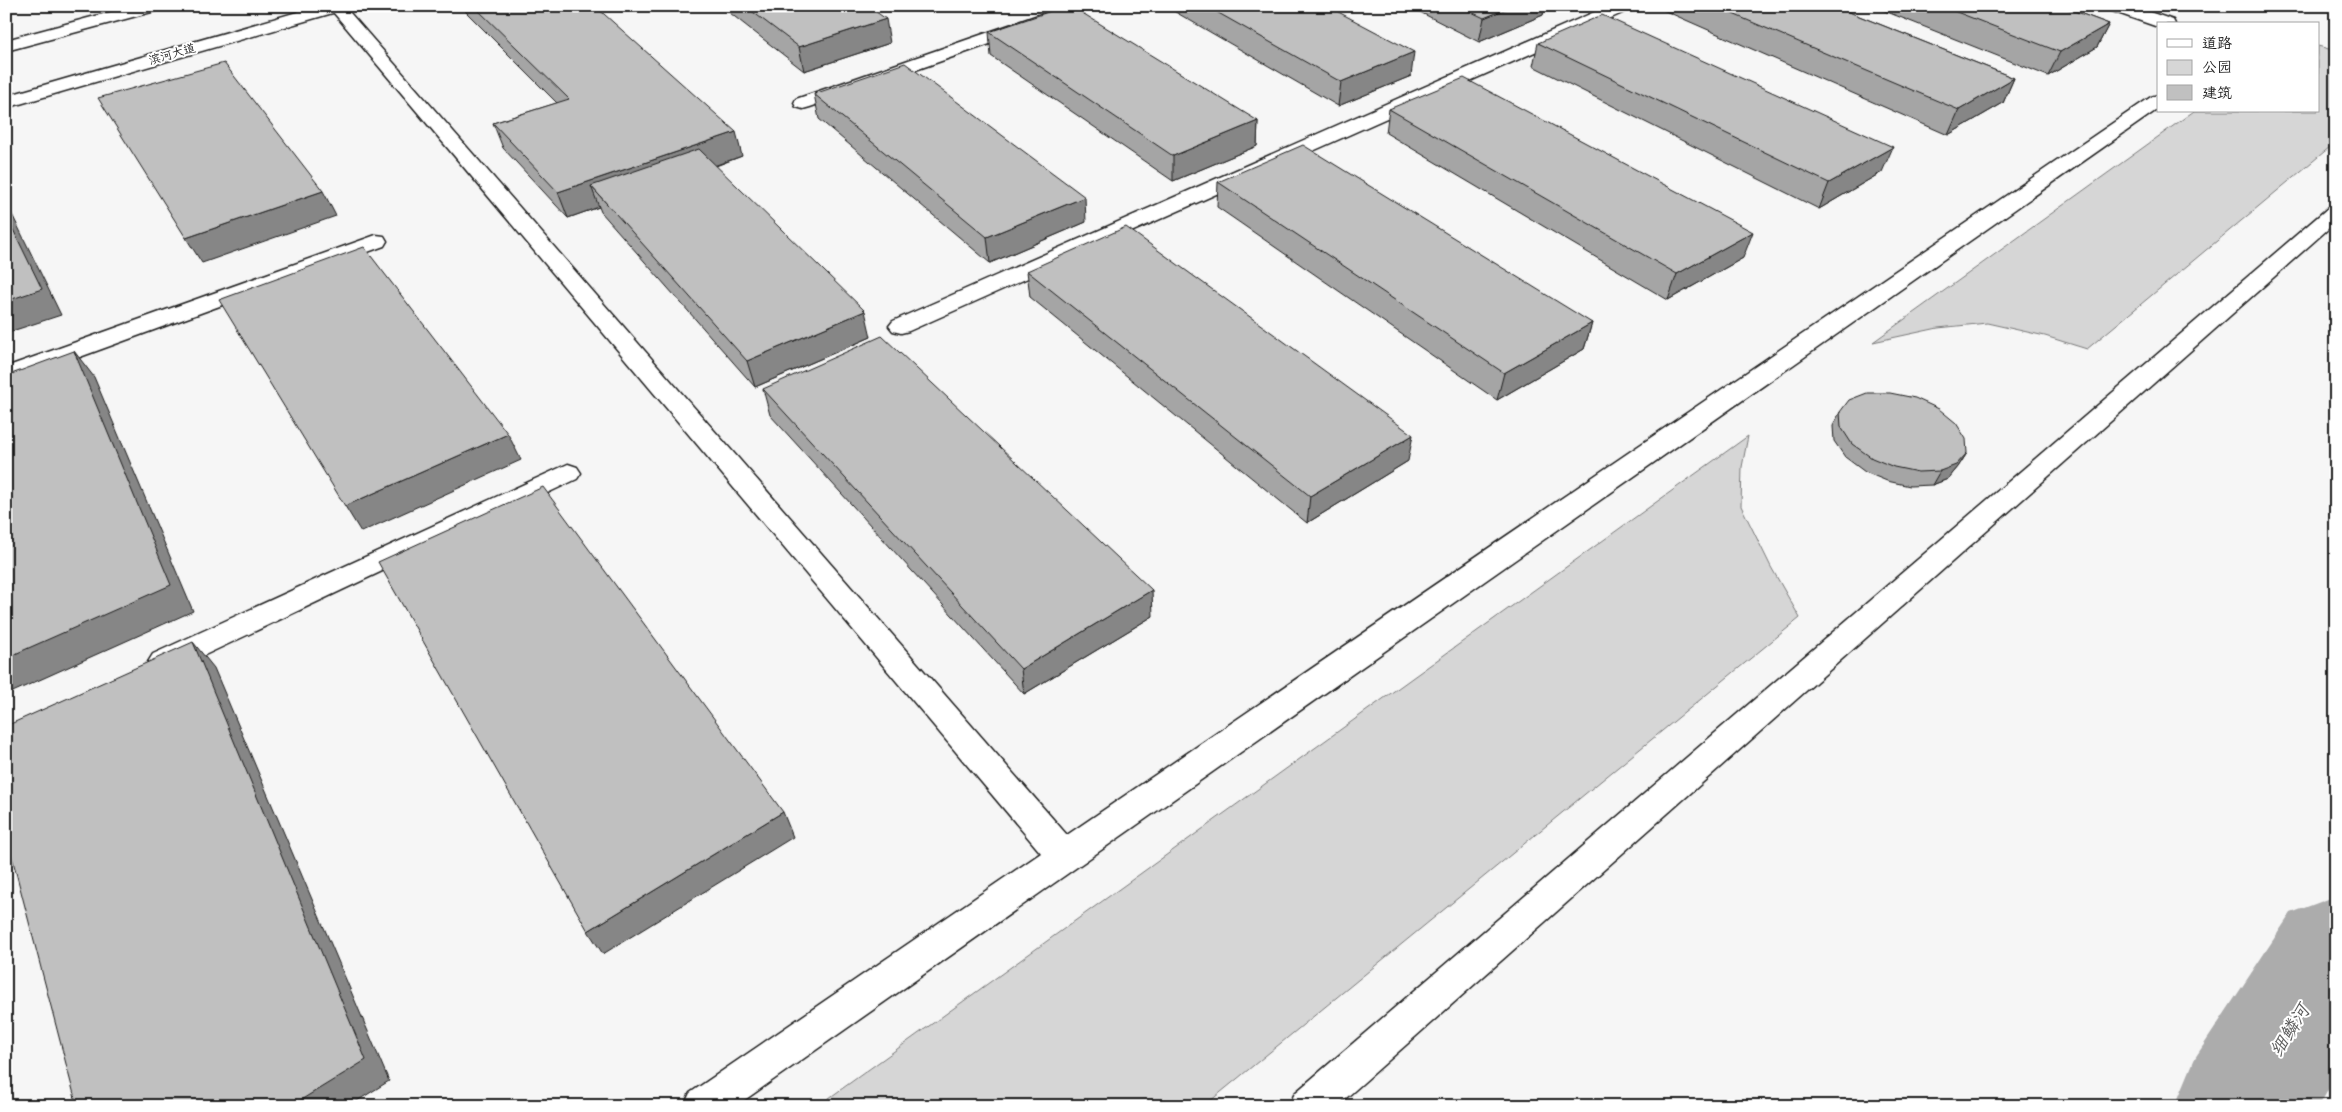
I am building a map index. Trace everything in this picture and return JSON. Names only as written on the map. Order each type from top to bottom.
[{"type":"street","points":[[6,46],[153,6]]},
{"type":"street","points":[[336,6],[1064,856]]},
{"type":"street","name":"滨河大道","points":[[6,102],[336,6]]},
{"type":"street","points":[[803,103],[1081,6]]},
{"type":"street","points":[[901,326],[1624,6]]},
{"type":"street","points":[[2115,6],[2161,22]]},
{"type":"street","points":[[702,1106],[2157,102]]},
{"type":"street","points":[[1308,1106],[2336,211]]},
{"type":"street","points":[[6,376],[376,241]]},
{"type":"street","points":[[142,672],[568,473]]},
{"type":"green space","points":[[2320,47],[2336,51],[2336,142],[2087,349],[2045,336],[1987,323],[1938,328],[1873,342],[2193,112],[2320,112]]},
{"type":"green space","points":[[1748,436],[1742,467],[1741,506],[1771,567],[1800,618],[1204,1106],[818,1106]]},
{"type":"building","points":[[474,6],[595,6],[736,132],[558,192],[493,123],[569,99]]},
{"type":"building","points":[[745,6],[868,6],[886,19],[799,47]]},
{"type":"building","points":[[1066,6],[1071,6],[1258,121],[1173,156],[989,32]]},
{"type":"building","points":[[1206,6],[1327,6],[1414,52],[1341,82]]},
{"type":"building","points":[[1459,6],[1513,6],[1484,18]]},
{"type":"building","points":[[1714,6],[1834,6],[2014,78],[1959,110]]},
{"type":"building","points":[[1941,6],[2061,6],[2109,24],[2060,52]]},
{"type":"building","points":[[1602,15],[1893,147],[1829,183],[1538,43]]},
{"type":"building","points":[[224,63],[323,191],[186,238],[98,98]]},
{"type":"building","points":[[905,63],[1085,197],[987,237],[814,94]]},
{"type":"building","points":[[1464,78],[1753,232],[1677,274],[1389,109]]},
{"type":"building","points":[[1303,145],[1592,323],[1504,373],[1218,182]]},
{"type":"building","points":[[699,149],[865,311],[747,361],[591,186]]},
{"type":"building","points":[[6,215],[42,289],[6,301]]},
{"type":"building","points":[[1126,227],[1413,435],[1310,496],[1027,271]]},
{"type":"building","points":[[364,247],[508,434],[345,506],[219,300]]},
{"type":"building","points":[[882,336],[1152,590],[1021,669],[763,389]]},
{"type":"building","points":[[74,351],[171,585],[6,658],[6,376]]},
{"type":"building","points":[[1867,393],[1890,393],[1915,398],[1939,409],[1956,423],[1966,439],[1967,453],[1956,465],[1940,471],[1918,472],[1894,467],[1872,458],[1852,444],[1841,427],[1840,412],[1849,400]]},
{"type":"building","points":[[543,487],[783,812],[588,931],[378,562]]},
{"type":"building","points":[[193,642],[366,1060],[291,1106],[77,1106],[6,834],[6,726]]},
{"type":"waterway","name":"细鳞河","points":[[2243,1106],[2336,955]]}]
